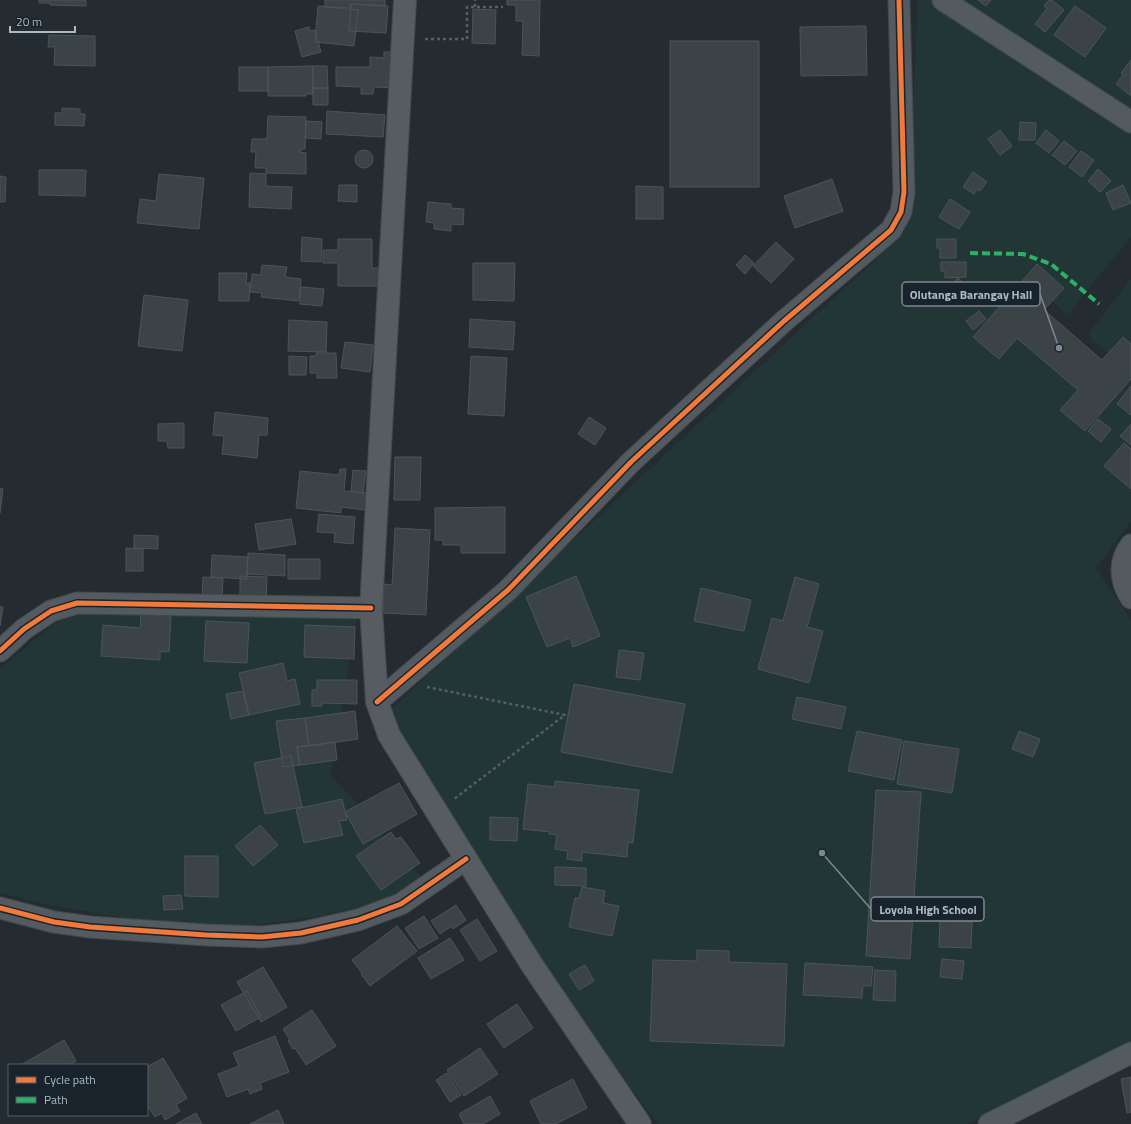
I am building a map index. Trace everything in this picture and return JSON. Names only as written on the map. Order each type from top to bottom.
[{"type":"main road","points":[[405,0],[371,608],[377,702],[389,735],[437,813],[532,965],[640,1124]]},
{"type":"street","points":[[377,702],[508,590],[631,462],[773,331],[891,230],[901,212],[904,192],[899,0]]},
{"type":"street","points":[[943,0],[1131,122]]},
{"type":"street","points":[[1131,545],[1121,568],[1124,588],[1131,598]]},
{"type":"street","points":[[0,651],[24,629],[51,611],[77,603],[371,608]]},
{"type":"street","points":[[0,908],[54,922],[90,927],[206,935],[262,937],[301,933],[358,920],[401,904],[466,859]]},
{"type":"street","points":[[989,1124],[1131,1053]]},
{"type":"path","points":[[475,0],[475,7]]},
{"type":"path","points":[[402,39],[467,39],[467,7],[503,7]]},
{"type":"path","points":[[401,682],[566,715],[437,813]]},
{"type":"green space","points":[[918,0],[932,0],[1131,128],[1131,237],[1067,315],[1052,301],[1064,288],[1037,265],[973,337],[999,359],[1017,338],[1078,390],[1060,410],[1085,431],[1131,379],[1131,522],[1096,568],[1131,620],[1131,1043],[968,1124],[658,1124],[544,973],[388,712],[874,261],[908,221]]},
{"type":"green space","points":[[960,0],[1131,0],[1131,109],[1018,39]]},
{"type":"green space","points":[[1131,279],[1131,344],[1122,337],[1108,353],[1091,339],[1089,333]]},
{"type":"green space","points":[[83,613],[357,616],[330,774],[423,879],[385,902],[310,918],[228,928],[155,923],[54,906],[0,893],[0,669],[55,623]]},
{"type":"building","points":[[39,0],[86,0],[86,6],[50,5],[50,3],[39,3]]},
{"type":"building","points":[[325,0],[385,0],[385,6],[351,4],[351,8],[325,7]]},
{"type":"building","points":[[507,0],[540,0],[539,56],[522,55],[523,21],[516,21],[516,5],[507,5]]},
{"type":"building","points":[[978,0],[991,0],[986,6]]},
{"type":"building","points":[[1049,0],[1052,0],[1064,10],[1045,32],[1035,24],[1047,8],[1044,6]]},
{"type":"building","points":[[351,4],[388,6],[386,33],[349,31]]},
{"type":"building","points":[[318,6],[358,10],[354,46],[315,42]]},
{"type":"building","points":[[1075,6],[1106,28],[1085,57],[1054,35]]},
{"type":"building","points":[[473,9],[496,10],[495,44],[472,43]]},
{"type":"building","points":[[866,26],[867,75],[801,76],[800,27]]},
{"type":"building","points":[[309,27],[310,31],[315,30],[321,52],[302,57],[295,31]]},
{"type":"building","points":[[49,35],[95,36],[95,66],[54,65],[55,47],[48,47]]},
{"type":"building","points":[[670,41],[759,41],[759,187],[670,187]]},
{"type":"building","points":[[384,52],[397,52],[396,88],[374,87],[373,94],[361,94],[361,87],[336,86],[336,67],[370,67],[370,57],[384,58]]},
{"type":"building","points":[[1131,60],[1131,96],[1116,84],[1123,75],[1121,73]]},
{"type":"building","points":[[313,66],[327,66],[328,88],[313,88]]},
{"type":"building","points":[[313,66],[313,94],[306,94],[306,96],[268,96],[268,67]]},
{"type":"building","points":[[239,67],[268,67],[268,91],[239,91]]},
{"type":"building","points":[[313,88],[328,88],[328,105],[313,105]]},
{"type":"building","points":[[62,108],[80,109],[80,114],[85,114],[84,126],[55,125],[55,113],[62,113]]},
{"type":"building","points":[[327,111],[385,115],[383,137],[326,134]]},
{"type":"building","points":[[268,116],[306,117],[305,149],[301,149],[300,152],[306,153],[306,174],[266,173],[266,168],[255,168],[256,152],[251,152],[252,139],[267,139]]},
{"type":"building","points":[[306,121],[322,122],[321,139],[305,138]]},
{"type":"building","points":[[1020,122],[1036,123],[1035,140],[1019,140]]},
{"type":"building","points":[[1000,130],[1012,146],[1000,155],[988,139]]},
{"type":"building","points":[[1046,130],[1059,141],[1049,153],[1036,143]]},
{"type":"building","points":[[1064,141],[1077,151],[1065,165],[1052,155]]},
{"type":"building","points":[[360,150],[368,150],[373,155],[371,166],[368,168],[360,168],[355,163],[355,155]]},
{"type":"building","points":[[1081,151],[1094,160],[1082,177],[1069,167]]},
{"type":"building","points":[[1098,169],[1111,181],[1100,192],[1088,181]]},
{"type":"building","points":[[39,170],[86,170],[85,196],[39,195]]},
{"type":"building","points":[[973,172],[987,182],[980,191],[977,189],[974,194],[963,187]]},
{"type":"building","points":[[250,173],[266,174],[266,186],[292,187],[291,209],[249,207]]},
{"type":"building","points":[[159,174],[204,178],[199,229],[137,223],[140,199],[156,201]]},
{"type":"building","points":[[0,176],[6,177],[5,202],[0,202]]},
{"type":"building","points":[[832,179],[843,211],[795,228],[784,196]]},
{"type":"building","points":[[339,185],[357,185],[357,202],[338,201]]},
{"type":"building","points":[[1123,185],[1131,203],[1113,210],[1106,193]]},
{"type":"building","points":[[636,186],[663,187],[663,219],[636,219]]},
{"type":"building","points":[[950,199],[970,212],[959,229],[939,217]]},
{"type":"building","points":[[428,202],[451,204],[451,208],[464,209],[463,225],[451,224],[451,231],[434,229],[434,223],[426,222]]},
{"type":"building","points":[[302,237],[322,239],[321,262],[301,261]]},
{"type":"building","points":[[338,239],[372,239],[372,268],[382,268],[381,286],[338,286],[338,263],[323,263],[323,250],[338,250]]},
{"type":"building","points":[[937,239],[956,239],[956,258],[940,258],[940,248],[937,248]]},
{"type":"building","points":[[776,242],[794,259],[771,283],[753,266]]},
{"type":"building","points":[[745,255],[754,263],[745,274],[736,265]]},
{"type":"building","points":[[941,262],[966,262],[966,277],[945,278],[945,271],[941,271]]},
{"type":"building","points":[[473,263],[515,263],[514,301],[473,300]]},
{"type":"building","points":[[1037,264],[1064,288],[1044,310],[1102,360],[1123,337],[1131,344],[1131,379],[1085,431],[1060,410],[1078,390],[1017,338],[999,359],[973,337]]},
{"type":"building","points":[[262,265],[287,267],[285,277],[301,279],[299,301],[261,297],[262,293],[250,292],[252,274],[261,275]]},
{"type":"building","points":[[219,273],[247,273],[246,283],[250,283],[249,301],[219,301]]},
{"type":"building","points":[[958,278],[969,289],[957,302],[945,290]]},
{"type":"building","points":[[301,287],[324,289],[322,306],[300,304]]},
{"type":"building","points":[[144,295],[188,300],[182,351],[138,346]]},
{"type":"building","points":[[979,311],[986,319],[973,330],[966,321]]},
{"type":"building","points":[[470,319],[515,322],[513,350],[469,347]]},
{"type":"building","points":[[289,320],[327,322],[326,352],[288,351]]},
{"type":"building","points":[[345,342],[373,345],[370,372],[341,368]]},
{"type":"building","points":[[316,353],[336,353],[337,378],[317,378],[317,373],[310,373],[310,356],[316,356]]},
{"type":"building","points":[[289,356],[307,357],[306,375],[289,375]]},
{"type":"building","points":[[471,356],[507,358],[504,416],[468,414]]},
{"type":"building","points":[[1131,386],[1131,415],[1117,404]]},
{"type":"building","points":[[215,412],[268,418],[267,435],[259,435],[257,458],[222,454],[224,436],[213,435]]},
{"type":"building","points":[[589,417],[606,428],[595,445],[578,434]]},
{"type":"building","points":[[1098,419],[1111,429],[1101,442],[1088,431]]},
{"type":"building","points":[[184,423],[184,448],[168,448],[167,441],[158,441],[158,424]]},
{"type":"building","points":[[1131,424],[1131,445],[1120,436]]},
{"type":"building","points":[[1124,443],[1131,449],[1131,489],[1104,466]]},
{"type":"building","points":[[395,457],[421,457],[420,500],[394,500]]},
{"type":"building","points":[[340,469],[346,469],[344,491],[367,493],[365,510],[341,507],[341,513],[296,508],[300,471],[339,475]]},
{"type":"building","points":[[353,470],[366,471],[363,493],[351,491]]},
{"type":"building","points":[[0,488],[3,489],[0,513]]},
{"type":"building","points":[[505,507],[505,553],[461,553],[461,545],[443,545],[443,540],[435,540],[435,508]]},
{"type":"building","points":[[319,514],[355,517],[353,544],[334,542],[335,533],[317,532]]},
{"type":"building","points":[[291,519],[296,544],[259,550],[255,524]]},
{"type":"building","points":[[395,528],[430,530],[426,615],[383,613],[384,584],[392,585]]},
{"type":"building","points":[[134,535],[158,536],[158,549],[134,548]]},
{"type":"building","points":[[126,548],[143,549],[143,571],[126,571]]},
{"type":"building","points":[[248,553],[285,555],[285,576],[247,574]]},
{"type":"building","points":[[212,555],[248,557],[247,579],[211,577]]},
{"type":"building","points":[[288,559],[320,559],[320,579],[288,579]]},
{"type":"building","points":[[240,576],[267,577],[266,602],[240,602]]},
{"type":"building","points":[[576,576],[600,636],[573,647],[570,638],[547,647],[526,597]]},
{"type":"building","points":[[203,577],[223,578],[222,599],[202,598]]},
{"type":"building","points":[[795,577],[819,584],[807,627],[823,631],[809,683],[758,669],[772,618],[783,621]]},
{"type":"building","points":[[701,588],[751,600],[744,631],[694,621]]},
{"type":"building","points":[[0,607],[3,607],[0,626]]},
{"type":"building","points":[[141,614],[171,616],[169,652],[160,651],[160,660],[101,656],[103,625],[140,628]]},
{"type":"building","points":[[206,621],[249,623],[247,663],[204,661]]},
{"type":"building","points":[[305,625],[355,627],[354,659],[304,657]]},
{"type":"building","points":[[619,650],[644,653],[640,680],[616,677]]},
{"type":"building","points":[[283,663],[287,681],[295,679],[300,704],[249,715],[239,673]]},
{"type":"building","points":[[317,680],[357,680],[357,704],[322,703],[322,706],[312,706],[312,690],[317,690]]},
{"type":"building","points":[[574,684],[685,704],[672,773],[561,752]]},
{"type":"building","points":[[243,691],[249,715],[231,719],[226,694]]},
{"type":"building","points":[[797,697],[846,707],[841,729],[792,719]]},
{"type":"building","points":[[355,711],[358,739],[309,746],[305,718]]},
{"type":"building","points":[[305,718],[309,746],[297,747],[300,765],[283,767],[276,721]]},
{"type":"building","points":[[857,731],[902,740],[894,780],[848,771]]},
{"type":"building","points":[[1019,731],[1040,739],[1033,757],[1012,749]]},
{"type":"building","points":[[904,741],[959,749],[952,793],[897,784]]},
{"type":"building","points":[[335,742],[337,760],[300,765],[297,747]]},
{"type":"building","points":[[291,756],[302,807],[265,814],[254,763]]},
{"type":"building","points":[[555,781],[639,790],[633,843],[628,842],[627,857],[582,852],[582,861],[567,859],[568,851],[555,849],[557,835],[549,834],[550,832],[523,829],[528,784],[555,787]]},
{"type":"building","points":[[399,783],[417,814],[363,844],[345,812]]},
{"type":"building","points":[[876,790],[921,792],[910,959],[866,956]]},
{"type":"building","points":[[342,799],[347,820],[339,821],[343,835],[304,843],[296,809]]},
{"type":"building","points":[[490,817],[518,818],[517,841],[490,840]]},
{"type":"building","points":[[260,825],[278,845],[253,866],[235,846]]},
{"type":"building","points":[[391,832],[396,839],[401,837],[420,863],[381,890],[356,856]]},
{"type":"building","points":[[185,856],[218,856],[218,897],[185,896]]},
{"type":"building","points":[[555,867],[586,868],[586,886],[555,885]]},
{"type":"building","points":[[582,887],[605,891],[603,903],[619,906],[612,936],[569,927],[575,898],[579,898]]},
{"type":"building","points":[[181,895],[183,909],[164,910],[163,896]]},
{"type":"building","points":[[456,905],[466,920],[453,929],[452,926],[440,934],[431,921]]},
{"type":"building","points":[[424,916],[438,938],[419,949],[405,928]]},
{"type":"building","points":[[477,919],[497,951],[480,961],[460,930]]},
{"type":"building","points":[[940,920],[972,922],[971,948],[939,947]]},
{"type":"building","points":[[397,926],[417,951],[370,986],[352,960]]},
{"type":"building","points":[[450,938],[464,960],[431,979],[418,958]]},
{"type":"building","points":[[697,950],[729,951],[729,962],[787,964],[784,1046],[650,1041],[653,960],[697,961]]},
{"type":"building","points":[[942,959],[964,961],[962,979],[940,977]]},
{"type":"building","points":[[805,963],[873,967],[871,986],[863,986],[862,998],[803,995]]},
{"type":"building","points":[[585,965],[594,981],[579,990],[569,974]]},
{"type":"building","points":[[263,967],[287,1007],[261,1022],[237,982]]},
{"type":"building","points":[[875,970],[896,971],[895,1001],[873,1000]]},
{"type":"building","points":[[247,991],[261,1017],[236,1031],[221,1005]]},
{"type":"building","points":[[517,1004],[533,1028],[504,1048],[487,1024]]},
{"type":"building","points":[[312,1010],[336,1046],[306,1065],[295,1048],[293,1049],[288,1041],[290,1040],[283,1029]]},
{"type":"building","points":[[275,1036],[289,1072],[260,1083],[262,1089],[250,1094],[248,1089],[227,1097],[218,1074],[239,1066],[233,1053]]},
{"type":"building","points":[[64,1040],[76,1061],[71,1064],[23,1064]]},
{"type":"building","points":[[480,1048],[498,1074],[464,1096],[447,1070]]},
{"type":"building","points":[[163,1058],[187,1098],[176,1105],[180,1111],[165,1120],[162,1113],[155,1117],[148,1106],[148,1066]]},
{"type":"building","points":[[447,1073],[461,1095],[450,1102],[436,1080]]},
{"type":"building","points":[[1131,1077],[1131,1112],[1127,1113],[1121,1079]]},
{"type":"building","points":[[573,1079],[587,1108],[556,1124],[541,1124],[530,1101]]},
{"type":"building","points":[[490,1096],[500,1114],[483,1124],[464,1124],[459,1114]]},
{"type":"building","points":[[278,1110],[284,1124],[250,1124]]},
{"type":"building","points":[[196,1113],[202,1124],[176,1124]]},
{"type":"marked path","points":[[970,253],[1023,254],[1051,264],[1099,304]]},
{"type":"cycle path","points":[[377,702],[508,590],[631,462],[784,321],[891,230],[901,212],[904,192],[899,0]]},
{"type":"cycle path","points":[[0,651],[24,629],[51,611],[77,603],[371,608]]},
{"type":"cycle path","points":[[0,908],[54,922],[90,927],[206,935],[262,937],[301,933],[358,920],[401,904],[466,859]]},
{"type":"place","name":"Olutanga Barangay Hall","points":[[1059,348]]},
{"type":"place","name":"Loyola High School","points":[[822,853]]}]
